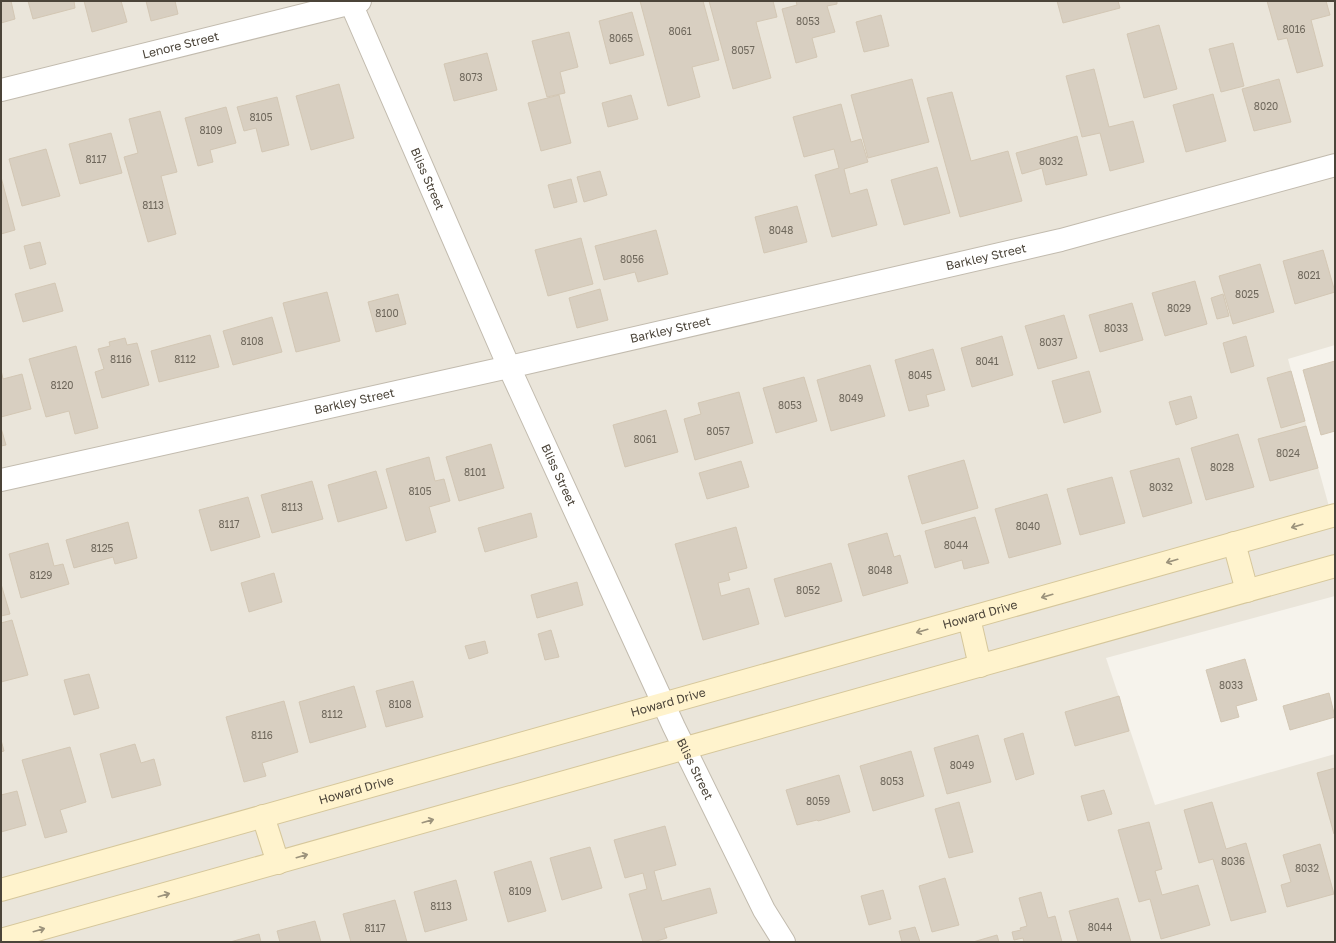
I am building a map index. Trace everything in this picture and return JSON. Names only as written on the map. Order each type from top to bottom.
[{"type":"main road","name":"Howard Drive","points":[[1,890],[1335,515]]},
{"type":"main road","points":[[1234,544],[1247,591]]},
{"type":"main road","points":[[1,940],[1335,566]]},
{"type":"main road","points":[[968,618],[980,666]]},
{"type":"main road","points":[[263,816],[278,863]]},
{"type":"street","name":"Lenore Street","points":[[1,90],[353,2]]},
{"type":"street","name":"Bliss Street","points":[[353,2],[509,366],[685,749],[764,910],[784,942]]},
{"type":"street","name":"Barkley Street","points":[[1,480],[1061,240],[1335,165]]},
{"type":"shaded area","points":[[1,1],[1335,1],[1335,345],[1288,359],[1335,528],[1335,596],[1106,658],[1155,805],[1335,754],[1335,942],[1,942]]},
{"type":"building","points":[[1,1],[11,1],[15,19],[1,23]]},
{"type":"building","points":[[28,1],[74,1],[75,8],[33,19]]},
{"type":"building","points":[[84,1],[121,1],[127,22],[92,32]]},
{"type":"building","points":[[146,1],[175,1],[178,14],[151,21]]},
{"type":"building","points":[[640,1],[703,1],[719,60],[692,67],[700,97],[668,106]]},
{"type":"building","points":[[709,1],[773,1],[777,17],[756,22],[771,78],[733,89]]},
{"type":"building","points":[[796,1],[837,1],[837,4],[827,6],[835,32],[812,38],[817,57],[796,63],[782,9],[797,5]]},
{"type":"building","points":[[1057,1],[1118,1],[1120,8],[1063,23]]},
{"type":"building","points":[[1267,1],[1326,1],[1330,15],[1311,20],[1323,66],[1297,73],[1287,38],[1278,40]]},
{"type":"building","points":[[632,12],[644,55],[610,64],[599,21]]},
{"type":"building","points":[[881,15],[889,46],[864,52],[856,22]]},
{"type":"building","points":[[1159,25],[1177,89],[1144,98],[1127,34]]},
{"type":"building","points":[[569,32],[578,67],[560,72],[565,93],[547,97],[532,41]]},
{"type":"building","points":[[1233,43],[1244,86],[1221,92],[1209,49]]},
{"type":"building","points":[[487,53],[497,90],[454,101],[444,64]]},
{"type":"building","points":[[1094,69],[1109,127],[1133,121],[1144,162],[1110,171],[1100,133],[1082,137],[1066,76]]},
{"type":"building","points":[[912,79],[929,142],[868,158],[851,95]]},
{"type":"building","points":[[1279,79],[1291,122],[1254,131],[1242,89]]},
{"type":"building","points":[[339,84],[354,138],[311,150],[296,96]]},
{"type":"building","points":[[952,92],[971,161],[1008,151],[1022,201],[960,217],[927,98]]},
{"type":"building","points":[[1213,94],[1226,141],[1186,152],[1173,105]]},
{"type":"building","points":[[559,95],[571,143],[541,151],[528,103]]},
{"type":"building","points":[[631,95],[638,119],[608,127],[602,103]]},
{"type":"building","points":[[277,97],[289,145],[262,152],[256,128],[244,131],[237,107]]},
{"type":"building","points":[[841,104],[851,142],[861,139],[868,162],[844,169],[850,194],[867,189],[877,225],[832,237],[815,175],[839,168],[834,149],[804,157],[793,117]]},
{"type":"building","points":[[226,107],[236,143],[210,150],[213,162],[198,166],[185,118]]},
{"type":"building","points":[[160,111],[177,172],[161,176],[176,234],[148,242],[124,157],[138,153],[129,119]]},
{"type":"building","points":[[111,133],[122,173],[80,184],[69,144]]},
{"type":"building","points":[[1077,136],[1087,175],[1046,185],[1042,168],[1022,174],[1016,153]]},
{"type":"building","points":[[46,149],[60,196],[22,206],[9,159]]},
{"type":"building","points":[[937,167],[950,213],[904,225],[891,180]]},
{"type":"building","points":[[600,171],[607,195],[584,202],[577,177]]},
{"type":"building","points":[[1,177],[15,230],[1,234]]},
{"type":"building","points":[[571,179],[577,202],[554,208],[548,185]]},
{"type":"building","points":[[797,206],[807,242],[764,253],[755,217]]},
{"type":"building","points":[[656,230],[668,274],[638,282],[635,272],[604,280],[595,246]]},
{"type":"building","points":[[581,238],[593,284],[548,296],[535,250]]},
{"type":"building","points":[[40,242],[46,264],[30,269],[24,246]]},
{"type":"building","points":[[1323,250],[1335,292],[1295,304],[1283,261]]},
{"type":"building","points":[[1260,264],[1274,312],[1233,324],[1219,276]]},
{"type":"building","points":[[1195,281],[1207,324],[1165,336],[1152,293]]},
{"type":"building","points":[[55,283],[63,311],[23,322],[15,294]]},
{"type":"building","points":[[600,289],[608,320],[577,328],[569,298]]},
{"type":"building","points":[[327,292],[340,341],[296,352],[283,303]]},
{"type":"building","points":[[398,294],[406,324],[376,332],[368,302]]},
{"type":"building","points":[[1223,294],[1229,316],[1217,319],[1211,298]]},
{"type":"building","points":[[1132,303],[1143,340],[1100,352],[1089,315]]},
{"type":"building","points":[[1064,315],[1077,358],[1038,369],[1025,326]]},
{"type":"building","points":[[272,317],[282,352],[233,365],[223,331]]},
{"type":"building","points":[[210,335],[219,367],[159,382],[151,351]]},
{"type":"building","points":[[1002,336],[1013,375],[972,387],[961,348]]},
{"type":"building","points":[[1246,336],[1254,366],[1231,373],[1223,343]]},
{"type":"building","points":[[125,338],[127,345],[137,343],[149,385],[102,398],[95,372],[104,369],[98,349],[110,346],[109,342]]},
{"type":"building","points":[[76,346],[98,428],[75,434],[69,411],[46,417],[29,359]]},
{"type":"building","points":[[933,349],[945,390],[926,395],[929,406],[909,411],[895,360]]},
{"type":"building","points":[[1335,361],[1335,431],[1321,435],[1303,370]]},
{"type":"building","points":[[870,365],[885,416],[831,431],[817,380]]},
{"type":"building","points":[[1,370],[3,379],[22,374],[31,409],[1,417]]},
{"type":"building","points":[[1089,371],[1101,412],[1064,423],[1052,381]]},
{"type":"building","points":[[1291,371],[1305,421],[1281,428],[1267,378]]},
{"type":"building","points":[[804,377],[817,421],[776,433],[763,388]]},
{"type":"building","points":[[739,392],[753,443],[695,460],[684,419],[701,414],[698,403]]},
{"type":"building","points":[[1191,396],[1197,418],[1176,425],[1169,402]]},
{"type":"building","points":[[666,410],[678,452],[625,467],[613,425]]},
{"type":"building","points":[[1306,426],[1318,468],[1270,481],[1258,439]]},
{"type":"building","points":[[1,428],[6,445],[1,446]]},
{"type":"building","points":[[1238,434],[1254,487],[1206,500],[1191,448]]},
{"type":"building","points":[[491,444],[504,488],[459,501],[446,457]]},
{"type":"building","points":[[429,457],[435,481],[444,479],[450,501],[429,507],[436,532],[406,541],[386,469]]},
{"type":"building","points":[[1179,458],[1192,503],[1143,517],[1130,471]]},
{"type":"building","points":[[964,460],[978,508],[922,524],[908,476]]},
{"type":"building","points":[[741,461],[749,487],[707,499],[699,473]]},
{"type":"building","points":[[376,471],[387,508],[338,522],[328,485]]},
{"type":"building","points":[[1112,477],[1125,523],[1080,535],[1067,489]]},
{"type":"building","points":[[312,481],[323,519],[272,533],[261,495]]},
{"type":"building","points":[[1047,494],[1061,544],[1009,558],[995,509]]},
{"type":"building","points":[[248,497],[260,537],[211,551],[199,510]]},
{"type":"building","points":[[531,513],[537,537],[485,552],[478,528]]},
{"type":"building","points":[[975,517],[989,563],[964,569],[962,560],[935,568],[925,531]]},
{"type":"building","points":[[128,522],[137,558],[115,564],[113,557],[74,568],[66,540]]},
{"type":"building","points":[[736,527],[747,568],[728,573],[730,580],[718,583],[721,596],[749,588],[759,624],[703,640],[675,544]]},
{"type":"building","points":[[887,533],[894,557],[900,555],[908,583],[863,596],[848,544]]},
{"type":"building","points":[[48,543],[54,566],[63,564],[69,584],[21,598],[9,554]]},
{"type":"building","points":[[831,563],[842,601],[785,617],[774,579]]},
{"type":"building","points":[[274,573],[282,602],[249,612],[241,583]]},
{"type":"building","points":[[577,582],[583,605],[537,618],[531,595]]},
{"type":"building","points":[[1,584],[10,614],[1,616]]},
{"type":"building","points":[[12,620],[28,675],[1,682],[1,623]]},
{"type":"building","points":[[551,630],[559,657],[545,660],[538,634]]},
{"type":"building","points":[[485,641],[488,653],[469,659],[465,646]]},
{"type":"building","points":[[1245,659],[1257,700],[1236,706],[1239,717],[1221,722],[1206,670]]},
{"type":"building","points":[[89,674],[99,708],[74,715],[64,680]]},
{"type":"building","points":[[413,681],[423,717],[386,727],[376,691]]},
{"type":"building","points":[[354,686],[366,727],[310,743],[299,702]]},
{"type":"building","points":[[1329,693],[1335,717],[1290,730],[1283,706]]},
{"type":"building","points":[[1119,696],[1129,731],[1075,746],[1065,712]]},
{"type":"building","points":[[284,701],[298,752],[262,763],[266,776],[244,782],[226,717]]},
{"type":"building","points":[[1023,733],[1034,774],[1016,780],[1004,739]]},
{"type":"building","points":[[978,735],[991,782],[947,794],[934,748]]},
{"type":"building","points":[[1,740],[4,751],[1,752]]},
{"type":"building","points":[[135,744],[141,763],[154,759],[161,785],[112,798],[100,754]]},
{"type":"building","points":[[70,747],[86,802],[60,810],[67,832],[45,838],[22,760]]},
{"type":"building","points":[[911,751],[924,796],[873,811],[860,766]]},
{"type":"building","points":[[1335,768],[1335,834],[1334,834],[1317,773]]},
{"type":"building","points":[[839,775],[850,812],[797,825],[786,790]]},
{"type":"building","points":[[1104,790],[1112,814],[1088,821],[1081,796]]},
{"type":"building","points":[[17,791],[26,825],[1,832],[1,795]]},
{"type":"building","points":[[959,802],[973,852],[949,858],[935,809]]},
{"type":"building","points":[[1212,802],[1226,849],[1246,843],[1266,912],[1231,921],[1213,859],[1199,863],[1184,810]]},
{"type":"building","points":[[1149,822],[1162,869],[1155,871],[1162,895],[1198,885],[1210,925],[1161,939],[1150,899],[1139,902],[1118,830]]},
{"type":"building","points":[[665,826],[676,865],[654,871],[662,901],[710,888],[717,913],[664,928],[667,938],[653,942],[643,942],[629,894],[647,889],[643,873],[625,878],[614,840]]},
{"type":"building","points":[[1320,844],[1334,894],[1287,907],[1281,885],[1291,882],[1283,855]]},
{"type":"building","points":[[590,847],[602,888],[562,900],[550,858]]},
{"type":"building","points":[[531,861],[546,911],[508,922],[494,872]]},
{"type":"building","points":[[945,878],[959,925],[932,932],[919,886]]},
{"type":"building","points":[[456,880],[467,920],[425,932],[414,892]]},
{"type":"building","points":[[883,890],[891,919],[869,925],[861,896]]},
{"type":"building","points":[[1041,892],[1048,918],[1055,916],[1062,942],[1024,942],[1023,938],[1014,940],[1012,932],[1021,930],[1020,928],[1027,926],[1019,898]]},
{"type":"building","points":[[1118,898],[1131,942],[1078,942],[1069,911]]},
{"type":"building","points":[[395,900],[407,942],[351,942],[343,914]]},
{"type":"building","points":[[315,921],[321,942],[280,942],[277,931]]},
{"type":"building","points":[[915,927],[920,942],[902,942],[899,931]]},
{"type":"building","points":[[259,934],[261,942],[230,942]]},
{"type":"building","points":[[997,935],[999,942],[973,942]]}]
